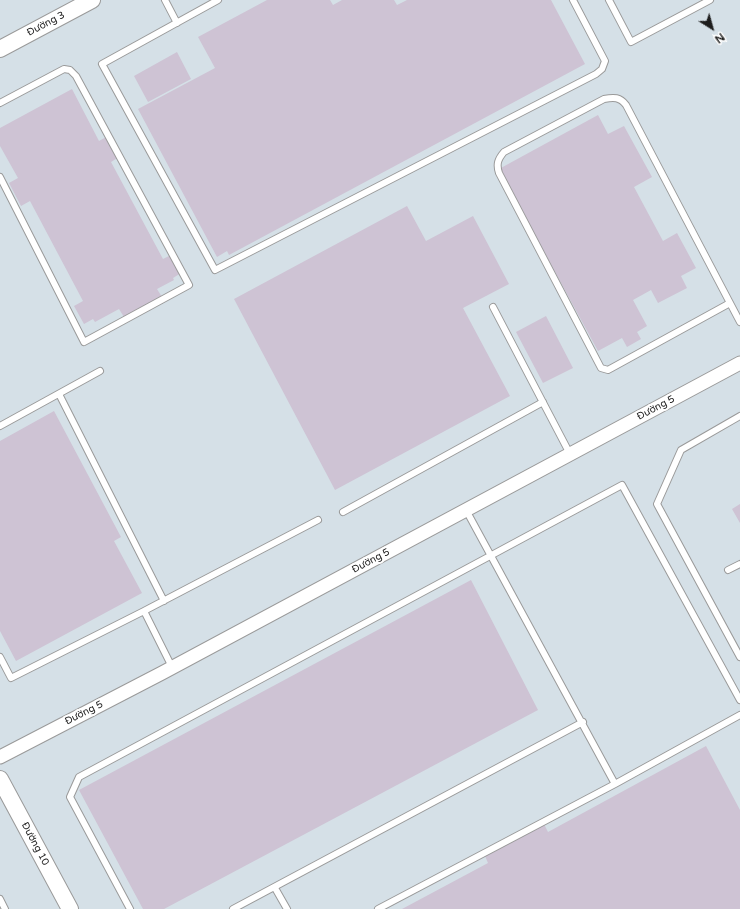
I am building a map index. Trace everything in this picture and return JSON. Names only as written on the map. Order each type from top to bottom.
[{"type":"street","name":"Đường 3","points":[[0,49],[92,0]]},
{"type":"street","name":"Đường 5","points":[[0,757],[172,667],[740,363]]},
{"type":"street","name":"Đường 10","points":[[0,779],[70,909]]},
{"type":"lane","points":[[165,0],[177,23]]},
{"type":"lane","points":[[218,0],[102,64],[215,270],[596,74],[602,69],[605,61],[573,0]]},
{"type":"lane","points":[[610,0],[631,42],[710,0]]},
{"type":"lane","points":[[0,103],[64,69],[70,70],[76,76],[189,285],[84,342],[0,177]]},
{"type":"lane","points":[[730,303],[608,370],[601,368],[499,173],[497,166],[499,157],[504,152],[604,99],[618,98],[626,105],[740,322]]},
{"type":"lane","points":[[493,307],[570,454]]},
{"type":"lane","points":[[0,426],[100,371]]},
{"type":"lane","points":[[59,394],[164,601]]},
{"type":"lane","points":[[343,512],[543,402]]},
{"type":"lane","points":[[740,416],[681,450],[657,504],[740,657]]},
{"type":"lane","points":[[130,909],[70,797],[79,777],[622,485],[740,700]]},
{"type":"lane","points":[[466,510],[583,722],[615,784]]},
{"type":"lane","points":[[0,657],[12,678],[164,601],[318,520]]},
{"type":"lane","points":[[728,570],[740,564]]},
{"type":"lane","points":[[144,611],[172,667]]},
{"type":"lane","points":[[378,909],[615,784],[740,715]]},
{"type":"lane","points":[[233,909],[275,888],[583,722]]},
{"type":"lane","points":[[275,888],[287,909]]},
{"type":"lane","points":[[0,900],[5,909]]},
{"type":"shaded area","points":[[0,0],[740,0],[740,909],[0,909]]},
{"type":"building","points":[[267,0],[330,0],[333,5],[342,0],[394,0],[397,5],[407,0],[551,0],[585,64],[229,255],[227,251],[217,257],[138,109],[215,68],[198,37]]},
{"type":"building","points":[[177,52],[191,79],[148,102],[134,76]]},
{"type":"building","points":[[72,89],[99,141],[108,136],[119,157],[111,162],[163,259],[171,255],[181,273],[173,278],[174,280],[157,289],[162,297],[124,317],[119,309],[95,322],[93,319],[84,324],[74,306],[83,301],[30,201],[21,206],[9,183],[18,178],[0,146],[0,128]]},
{"type":"building","points":[[598,115],[608,134],[624,126],[652,177],[634,187],[663,241],[677,233],[696,268],[681,276],[687,288],[658,303],[651,290],[633,300],[647,326],[637,332],[641,339],[627,347],[622,338],[598,351],[499,169]]},
{"type":"building","points":[[407,206],[426,241],[473,216],[509,284],[463,308],[510,396],[335,490],[234,299]]},
{"type":"building","points":[[546,316],[573,368],[543,383],[516,332]]},
{"type":"building","points":[[54,411],[121,537],[114,541],[142,593],[16,661],[0,631],[0,441]]},
{"type":"building","points":[[740,504],[740,523],[732,509]]},
{"type":"building","points":[[471,580],[538,710],[164,909],[143,909],[79,790]]},
{"type":"building","points":[[706,746],[740,810],[740,909],[402,909],[488,863],[485,856],[544,824],[548,832]]}]
